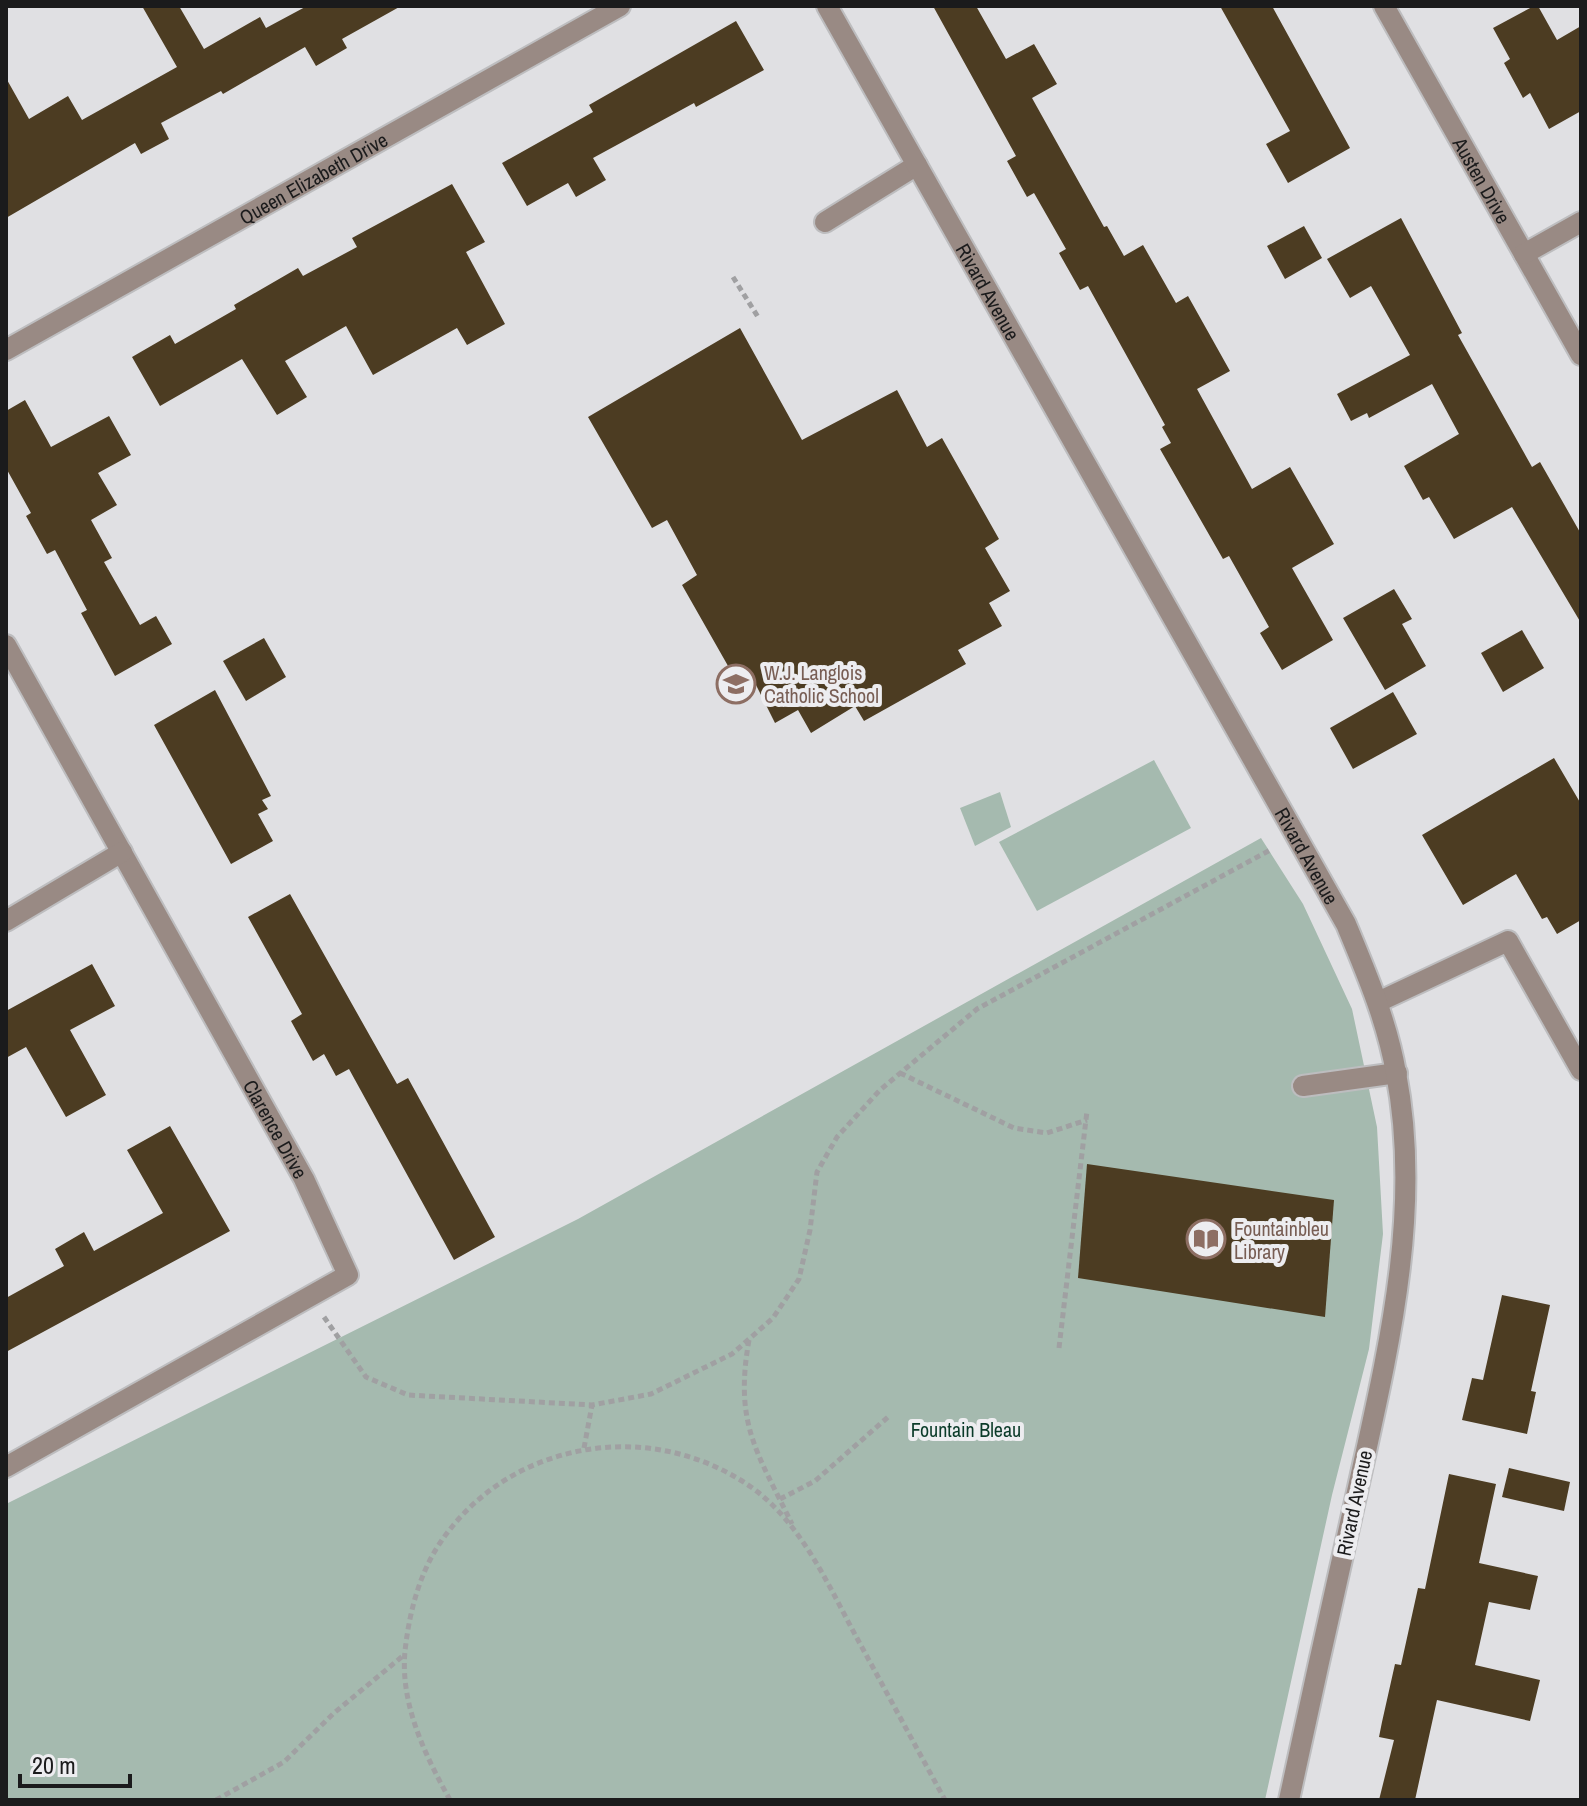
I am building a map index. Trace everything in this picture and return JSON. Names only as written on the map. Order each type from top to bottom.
[{"type":"street","name":"Queen Elizabeth Drive","points":[[6,350],[620,6]]},
{"type":"street","name":"Rivard Avenue","points":[[827,6],[1346,924],[1378,1002],[1397,1073],[1406,1158],[1404,1244],[1386,1362],[1289,1800]]},
{"type":"street","name":"Austen Drive","points":[[1384,6],[1581,355]]},
{"type":"street","points":[[825,222],[917,165]]},
{"type":"street","points":[[1524,254],[1581,222]]},
{"type":"street","name":"Clarence Drive","points":[[6,645],[304,1179],[348,1275],[6,1467]]},
{"type":"street","points":[[6,921],[122,852]]},
{"type":"street","points":[[1378,1002],[1508,941],[1581,1070]]},
{"type":"street","points":[[1303,1086],[1397,1073]]},
{"type":"path","points":[[733,277],[758,317]]},
{"type":"path","points":[[333,1331],[366,1377],[408,1395],[592,1405],[651,1394],[732,1354],[773,1318],[799,1279],[810,1230],[817,1172],[837,1137],[880,1090],[977,1009],[1259,856]]},
{"type":"path","points":[[900,1073],[1014,1128],[1047,1133],[1087,1120]]},
{"type":"path","points":[[1059,1348],[1087,1111]]},
{"type":"path","points":[[749,1339],[743,1375],[744,1410],[751,1441],[794,1529],[945,1800]]},
{"type":"path","points":[[584,1448],[592,1405]]},
{"type":"path","points":[[780,1499],[815,1481],[888,1417]]},
{"type":"path","points":[[450,1800],[431,1767],[410,1712],[404,1654],[414,1596],[440,1543],[479,1498],[528,1466],[584,1448],[643,1446],[700,1459],[752,1488],[794,1529]]},
{"type":"path","points":[[216,1800],[284,1762],[334,1713],[404,1654]]},
{"type":"green space","points":[[1154,760],[1191,828],[1037,911],[999,842]]},
{"type":"green space","points":[[1000,792],[1011,827],[975,846],[960,808]]},
{"type":"green space","name":"Fountain Bleau","points":[[1261,838],[1303,904],[1352,1009],[1377,1127],[1383,1234],[1369,1349],[1332,1495],[1265,1800],[6,1800],[6,1504],[578,1219]]},
{"type":"building","points":[[142,6],[179,6],[204,49],[260,17],[266,28],[307,6],[401,6],[342,39],[347,48],[316,66],[305,47],[223,94],[221,91],[161,123],[169,139],[141,154],[135,143],[6,218],[6,78],[29,119],[68,96],[82,120],[177,67]]},
{"type":"building","points":[[933,6],[976,6],[1006,59],[1034,44],[1057,84],[1032,98],[1104,227],[1107,226],[1124,256],[1143,245],[1176,303],[1188,296],[1230,371],[1197,389],[1252,489],[1290,467],[1334,544],[1292,568],[1333,640],[1282,670],[1260,633],[1269,627],[1229,556],[1223,559],[1160,449],[1171,443],[1162,427],[1165,425],[1088,286],[1080,290],[1059,253],[1066,249],[1034,193],[1027,197],[1007,161],[1016,156]]},
{"type":"building","points":[[1220,6],[1272,6],[1350,148],[1288,183],[1266,144],[1290,131]]},
{"type":"building","points":[[1538,6],[1557,40],[1581,26],[1581,111],[1549,129],[1530,93],[1523,98],[1504,63],[1510,59],[1493,28]]},
{"type":"building","points":[[736,21],[764,70],[696,107],[694,103],[593,158],[606,180],[576,197],[568,183],[527,206],[502,163],[593,112],[589,105]]},
{"type":"building","points":[[452,184],[485,242],[466,252],[505,324],[467,345],[457,328],[373,375],[346,326],[285,361],[307,397],[277,415],[242,359],[160,406],[132,357],[170,335],[175,344],[298,268],[303,276],[357,247],[352,238]]},
{"type":"building","points":[[1401,218],[1462,333],[1458,335],[1532,467],[1540,462],[1581,534],[1581,623],[1512,507],[1454,539],[1429,497],[1423,500],[1404,466],[1459,434],[1432,384],[1369,418],[1367,413],[1351,421],[1337,394],[1410,355],[1371,286],[1350,298],[1327,259]]},
{"type":"building","points":[[1304,226],[1322,258],[1285,279],[1267,246]]},
{"type":"building","points":[[740,328],[802,440],[897,390],[927,447],[942,438],[999,539],[985,548],[1010,591],[989,603],[1002,626],[958,650],[966,664],[864,721],[855,706],[811,733],[798,710],[775,723],[754,681],[740,687],[682,585],[697,575],[667,520],[652,528],[588,417]]},
{"type":"building","points":[[25,400],[51,447],[109,416],[131,455],[98,473],[117,505],[91,520],[112,558],[104,562],[140,625],[156,616],[172,644],[115,676],[81,613],[87,610],[55,550],[47,554],[26,516],[31,513],[6,468],[6,411]]},
{"type":"building","points":[[1394,589],[1412,619],[1402,624],[1426,666],[1385,690],[1343,618]]},
{"type":"building","points":[[1522,630],[1544,668],[1503,692],[1481,653]]},
{"type":"building","points":[[264,638],[286,677],[246,701],[223,661]]},
{"type":"building","points":[[215,690],[271,796],[262,800],[268,809],[258,814],[273,841],[231,864],[154,725]]},
{"type":"building","points":[[1393,692],[1417,734],[1353,769],[1330,728]]},
{"type":"building","points":[[1554,758],[1581,804],[1581,920],[1557,934],[1547,917],[1542,919],[1516,874],[1463,905],[1422,835]]},
{"type":"building","points":[[290,894],[397,1084],[408,1078],[495,1237],[454,1260],[349,1069],[336,1076],[324,1054],[313,1061],[291,1021],[302,1014],[248,917]]},
{"type":"building","points":[[92,964],[115,1006],[70,1030],[106,1095],[66,1117],[26,1047],[6,1058],[6,1011]]},
{"type":"building","points":[[170,1126],[230,1231],[6,1352],[6,1298],[64,1266],[55,1249],[84,1232],[94,1251],[163,1213],[127,1150]]},
{"type":"building","name":"Fountainbleu Library","points":[[1087,1164],[1334,1200],[1325,1317],[1078,1278]]},
{"type":"building","points":[[1502,1295],[1550,1305],[1531,1391],[1536,1392],[1527,1434],[1462,1420],[1472,1378],[1483,1380]]},
{"type":"building","points":[[1509,1468],[1570,1482],[1564,1511],[1502,1497]]},
{"type":"building","points":[[1449,1474],[1496,1484],[1479,1563],[1538,1576],[1530,1610],[1489,1602],[1475,1665],[1540,1680],[1530,1721],[1437,1700],[1415,1800],[1379,1800],[1394,1740],[1379,1737],[1382,1722],[1395,1664],[1401,1665],[1418,1588],[1425,1589]]},
{"type":"place","name":"W.J. Langlois Catholic School","points":[[736,684]]},
{"type":"place","name":"Fountainbleu Library","points":[[1206,1239]]}]
